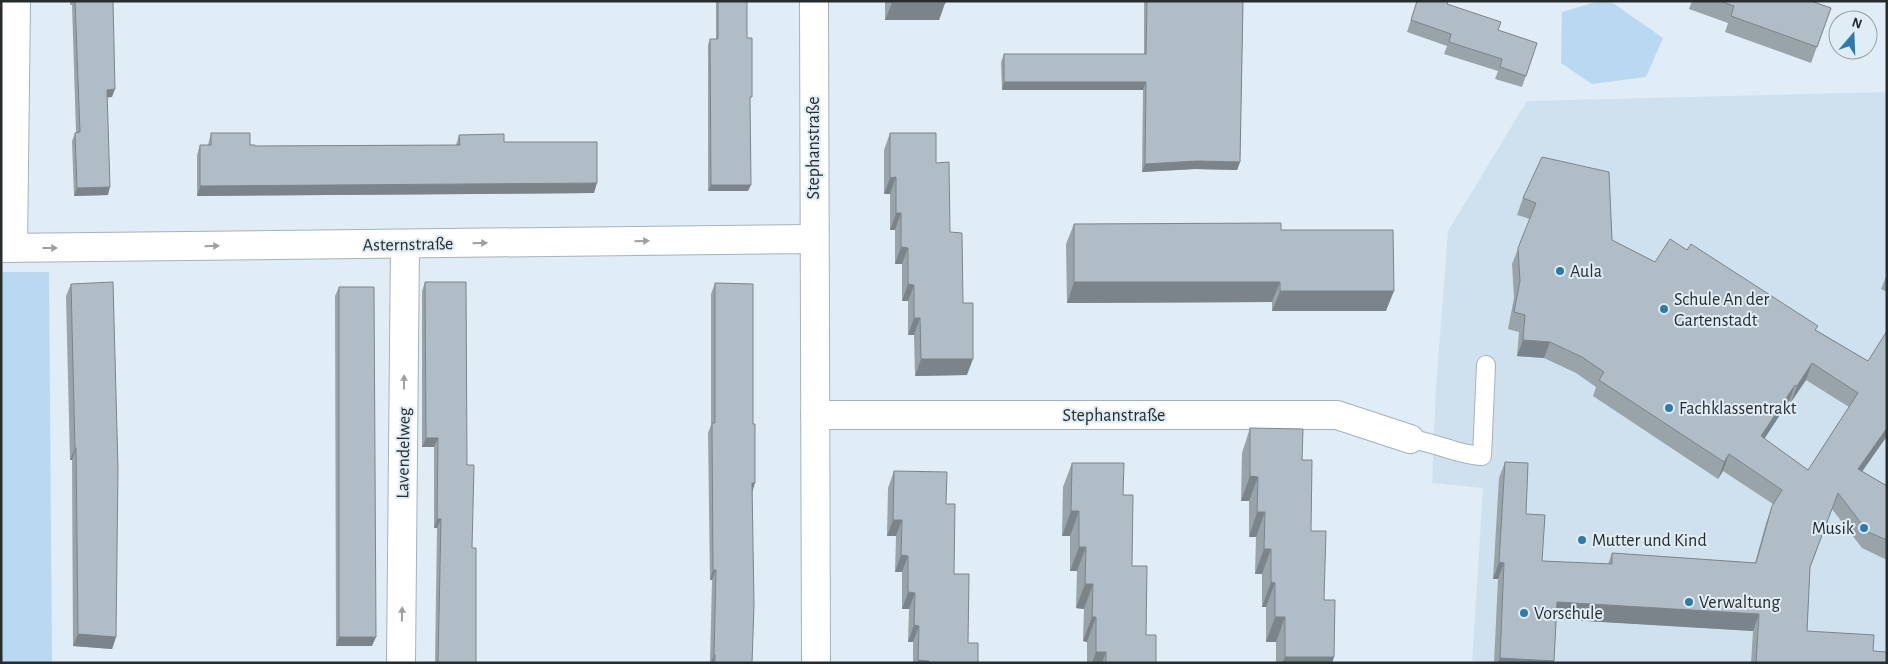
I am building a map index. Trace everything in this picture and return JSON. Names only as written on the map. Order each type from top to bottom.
[{"type":"street","points":[[7,248],[16,1]]},
{"type":"street","name":"Stephanstraße","points":[[814,1],[816,663]]},
{"type":"street","name":"Asternstraße","points":[[7,248],[814,240]]},
{"type":"street","name":"Lavendelweg","points":[[401,663],[405,244]]},
{"type":"street","name":"Stephanstraße","points":[[814,415],[1337,415],[1410,439]]},
{"type":"lane","points":[[1410,439],[1428,441],[1474,456],[1482,456],[1486,365]]},
{"type":"shaded area","points":[[1599,1],[1610,1],[1663,38],[1646,77],[1592,84],[1561,63],[1562,12]]},
{"type":"shaded area","name":"Schule An der Gartenstadt","points":[[1887,92],[1887,663],[1472,663],[1483,488],[1432,483],[1436,387],[1448,231],[1527,101]]},
{"type":"shaded area","points":[[1,272],[49,272],[52,663],[1,663]]},
{"type":"building","points":[[75,1],[113,1],[115,89],[107,90],[110,187],[77,188],[75,133],[80,132]]},
{"type":"building","points":[[718,1],[747,1],[747,38],[752,38],[752,97],[750,97],[751,185],[711,185],[710,39],[718,39]]},
{"type":"building","points":[[892,1],[945,1],[945,3],[892,3]]},
{"type":"building","points":[[1147,1],[1243,1],[1240,162],[1197,161],[1145,164],[1146,82],[1004,82],[1004,54],[1146,54]]},
{"type":"building","points":[[1417,1],[1448,1],[1447,4],[1501,22],[1498,30],[1537,43],[1526,76],[1500,67],[1502,59],[1449,42],[1451,34],[1411,20]]},
{"type":"building","points":[[1720,1],[1811,1],[1831,8],[1828,10],[1828,16],[1817,47],[1731,16],[1734,6]]},
{"type":"building","points":[[211,133],[250,133],[250,145],[255,146],[460,145],[459,135],[504,134],[504,142],[597,142],[597,183],[200,186],[200,145],[211,145]]},
{"type":"building","points":[[890,133],[936,133],[936,163],[949,162],[950,232],[962,233],[963,303],[973,303],[973,359],[921,359],[920,318],[914,318],[914,285],[908,284],[908,248],[901,247],[901,213],[896,213],[896,177],[890,178]]},
{"type":"building","points":[[1542,157],[1609,172],[1612,240],[1655,262],[1670,239],[1687,250],[1691,244],[1818,326],[1815,330],[1868,361],[1887,331],[1887,428],[1858,469],[1887,486],[1887,540],[1868,532],[1838,493],[1810,567],[1807,631],[1874,635],[1873,651],[1887,652],[1887,663],[1756,663],[1759,614],[1557,602],[1554,661],[1500,658],[1504,563],[1499,562],[1505,462],[1528,463],[1526,514],[1545,515],[1542,561],[1612,564],[1612,553],[1756,563],[1772,506],[1782,490],[1729,454],[1724,462],[1599,380],[1604,372],[1582,357],[1550,342],[1523,340],[1525,315],[1514,312],[1520,281],[1518,248],[1536,203],[1523,198]],"holes":[[[1812,363],[1858,393],[1808,470],[1761,436]]]},
{"type":"building","points":[[1281,223],[1281,230],[1393,230],[1394,291],[1280,291],[1280,282],[1074,282],[1074,224]]},
{"type":"building","points":[[113,282],[118,469],[116,637],[78,634],[76,448],[71,284]]},
{"type":"building","points":[[425,282],[466,282],[467,465],[474,465],[472,548],[476,548],[476,663],[438,663],[441,519],[437,519],[438,438],[426,438]]},
{"type":"building","points":[[715,283],[753,284],[755,483],[752,483],[754,605],[752,663],[715,663],[714,655],[716,570],[713,570],[712,423],[715,423]]},
{"type":"building","points":[[339,287],[374,287],[376,637],[339,637]]},
{"type":"building","points":[[1250,428],[1303,429],[1302,460],[1312,460],[1311,531],[1326,531],[1324,600],[1335,600],[1334,657],[1285,657],[1285,617],[1275,617],[1275,583],[1271,582],[1271,549],[1264,549],[1265,512],[1257,512],[1258,477],[1250,476]]},
{"type":"building","points":[[1072,463],[1124,463],[1123,495],[1133,495],[1132,566],[1147,566],[1146,635],[1156,635],[1156,663],[1106,663],[1106,652],[1096,652],[1096,617],[1092,617],[1093,584],[1085,584],[1086,547],[1079,547],[1079,511],[1071,511]]},
{"type":"building","points":[[894,471],[947,472],[946,504],[955,504],[954,574],[969,574],[968,643],[978,643],[978,663],[929,663],[929,661],[918,660],[919,626],[914,625],[915,593],[908,592],[908,556],[901,555],[902,520],[893,520]]},
{"type":"place","name":"Aula","points":[[1560,271]]},
{"type":"place","name":"Schule An der Gartenstadt","points":[[1664,309]]},
{"type":"place","name":"Fachklassentrakt","points":[[1669,408]]},
{"type":"place","name":"Musik","points":[[1864,528]]},
{"type":"place","name":"Mutter und Kind","points":[[1582,540]]},
{"type":"place","name":"Verwaltung","points":[[1689,602]]},
{"type":"place","name":"Vorschule","points":[[1524,613]]}]
